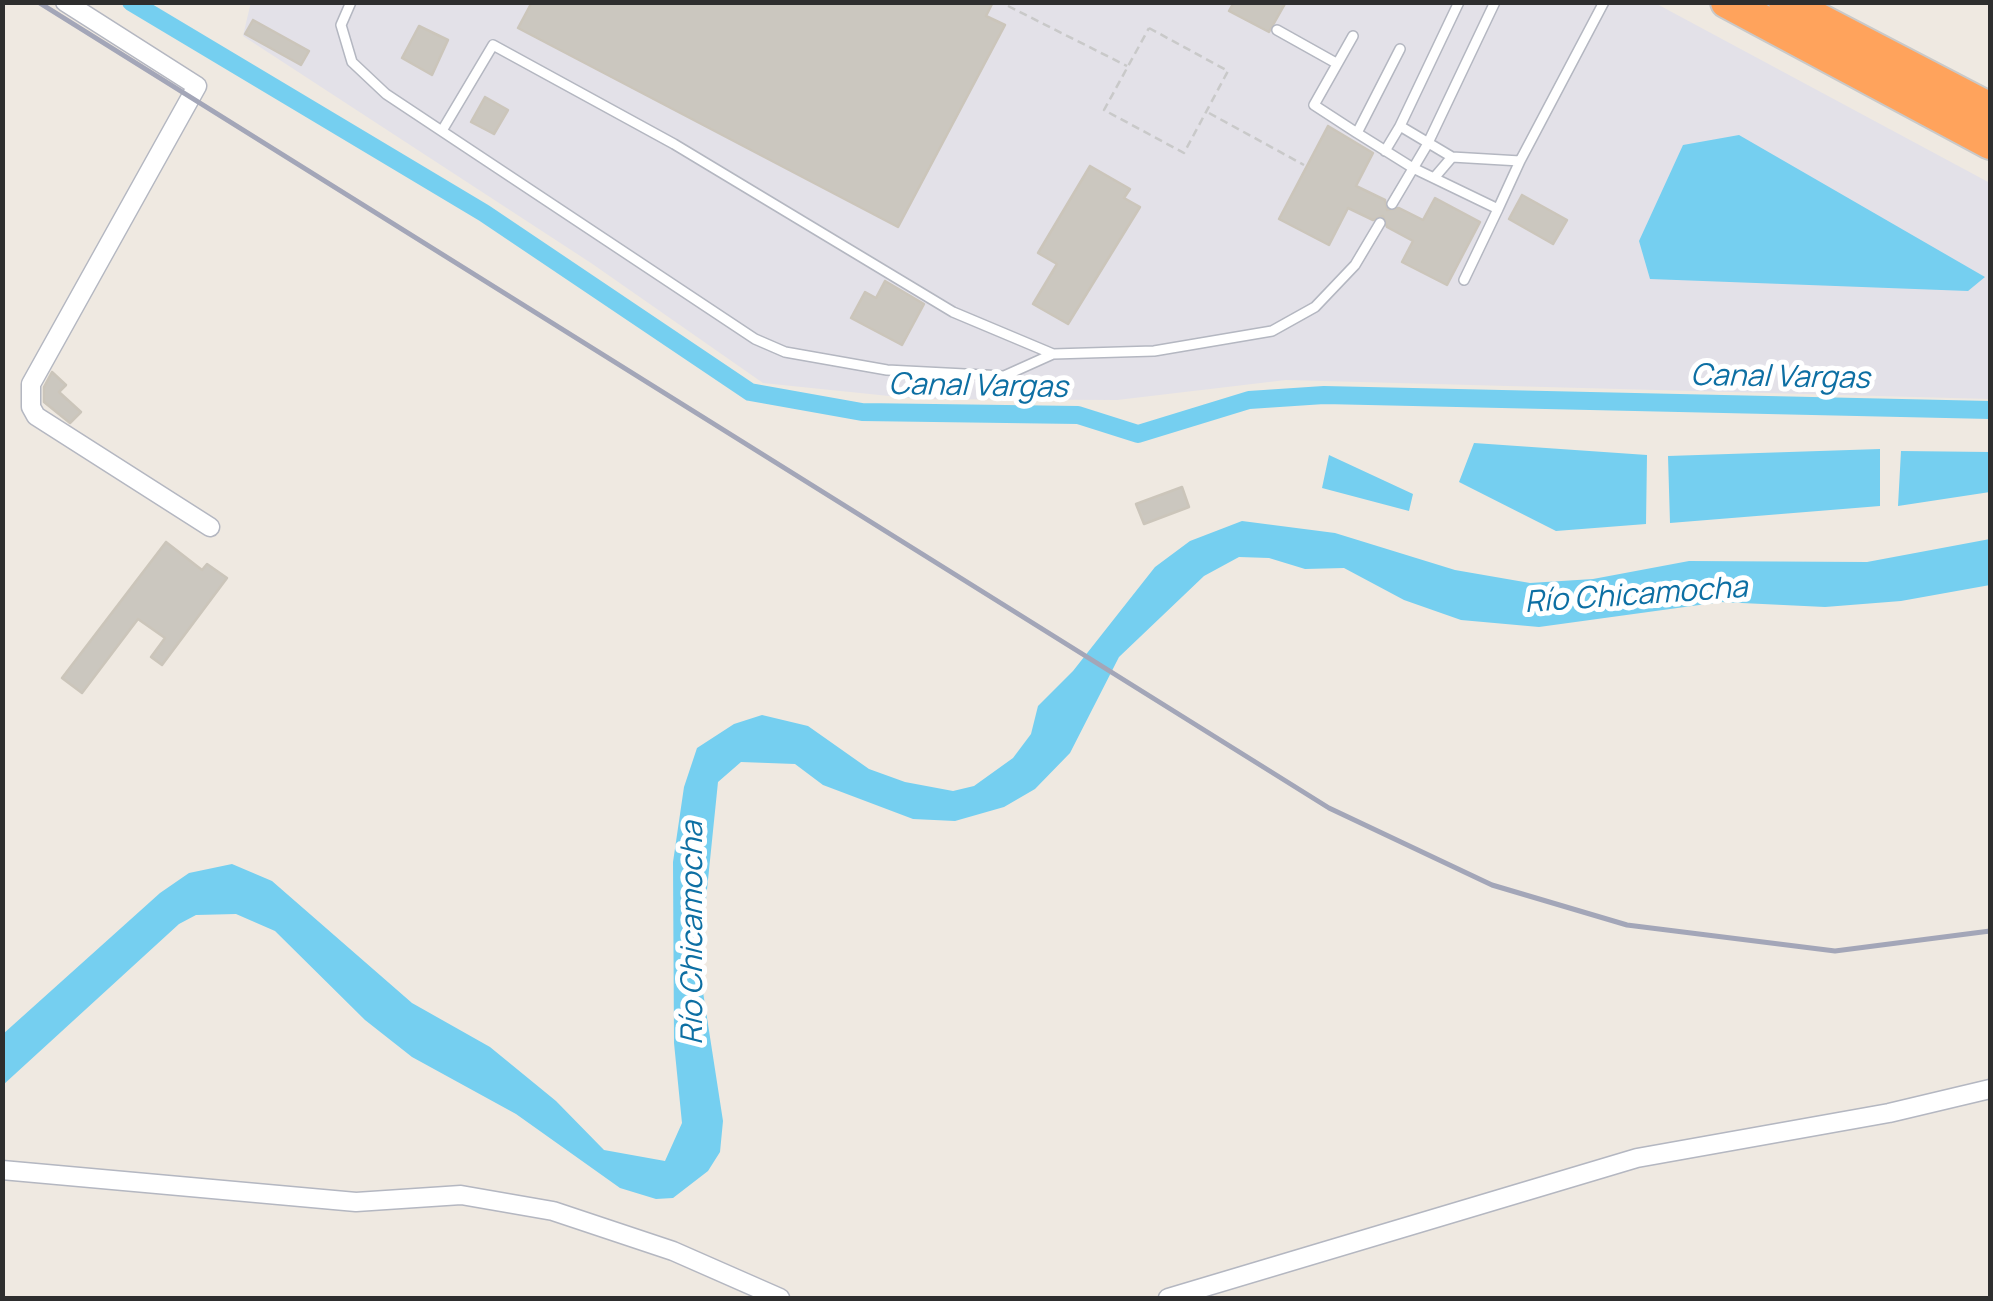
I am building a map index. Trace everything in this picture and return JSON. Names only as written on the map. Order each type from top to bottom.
[{"type":"highway","points":[[1728,2],[1990,143]]},
{"type":"highway","points":[[1785,2],[1990,109]]},
{"type":"street","points":[[66,2],[197,86],[31,384],[30,407],[36,416],[210,527]]},
{"type":"street","points":[[1168,1298],[1636,1158],[1888,1112],[1990,1089]]},
{"type":"street","points":[[2,1170],[356,1202],[461,1195],[570,1216],[673,1251],[780,1298]]},
{"type":"lane","points":[[351,2],[341,25],[352,62],[386,94],[755,339],[784,352],[886,370],[1004,376],[1053,354],[1154,351],[1272,331],[1315,307],[1355,264],[1380,224]]},
{"type":"lane","points":[[1385,151],[1458,2]]},
{"type":"lane","points":[[1392,204],[1427,145],[1495,2]]},
{"type":"lane","points":[[1464,280],[1520,161],[1604,2]]},
{"type":"lane","points":[[1277,30],[1336,63]]},
{"type":"lane","points":[[1352,36],[1314,105],[1413,168],[1498,209]]},
{"type":"lane","points":[[443,129],[493,45],[674,144],[953,312],[1053,354]]},
{"type":"lane","points":[[1357,133],[1400,48]]},
{"type":"lane","points":[[1400,126],[1452,157],[1520,161]]},
{"type":"lane","points":[[1434,178],[1452,157]]},
{"type":"path","points":[[1008,6],[1128,67]]},
{"type":"path","points":[[1149,28],[1228,71],[1206,111],[1184,153],[1104,110],[1149,28]]},
{"type":"path","points":[[1206,111],[1304,165]]},
{"type":"shaded area","points":[[251,2],[1655,3],[1990,183],[1990,399],[1286,380],[1117,400],[918,399],[763,383],[591,263],[243,36]]},
{"type":"water","points":[[1739,135],[1985,277],[1968,291],[1650,279],[1639,241],[1683,145]]},
{"type":"water","points":[[1474,443],[1647,455],[1646,524],[1556,531],[1459,482]]},
{"type":"water","points":[[1880,449],[1880,506],[1670,523],[1668,456]]},
{"type":"water","points":[[1901,451],[1990,452],[1990,492],[1898,506]]},
{"type":"water","points":[[1329,455],[1413,494],[1409,511],[1322,488]]},
{"type":"water","name":"Río Chicamocha","points":[[1242,521],[1335,533],[1455,570],[1530,583],[1593,579],[1689,561],[1867,562],[1990,539],[1990,585],[1901,601],[1825,607],[1721,602],[1539,627],[1461,620],[1404,600],[1344,568],[1305,569],[1269,558],[1239,557],[1204,576],[1119,657],[1070,753],[1035,789],[1004,807],[955,821],[913,819],[823,785],[795,764],[741,762],[718,782],[701,979],[723,1121],[720,1152],[708,1171],[673,1198],[656,1199],[620,1188],[516,1114],[412,1057],[365,1020],[275,931],[236,914],[196,915],[179,924],[3,1085],[3,1034],[160,893],[189,873],[232,864],[272,881],[412,1003],[490,1047],[556,1101],[604,1150],[665,1161],[682,1123],[674,1043],[673,862],[684,787],[697,748],[734,724],[762,715],[808,726],[869,769],[905,782],[953,791],[974,786],[1013,758],[1031,734],[1038,706],[1073,671],[1155,567],[1190,541]]},
{"type":"building","points":[[532,2],[993,2],[986,16],[1005,25],[898,227],[518,28]]},
{"type":"building","points":[[1234,2],[1286,2],[1269,32],[1229,11]]},
{"type":"building","points":[[253,20],[309,51],[301,65],[245,34]]},
{"type":"building","points":[[419,26],[448,40],[432,75],[402,58]]},
{"type":"building","points":[[485,97],[508,110],[494,134],[471,122]]},
{"type":"building","points":[[1328,126],[1373,153],[1356,186],[1385,200],[1387,210],[1399,208],[1423,220],[1435,198],[1480,222],[1447,285],[1402,262],[1413,241],[1387,227],[1383,216],[1373,220],[1348,208],[1329,245],[1279,219]]},
{"type":"building","points":[[1090,166],[1130,189],[1124,198],[1140,207],[1068,324],[1033,304],[1057,264],[1038,253]]},
{"type":"building","points":[[1522,195],[1567,220],[1553,244],[1509,219]]},
{"type":"building","points":[[885,281],[924,304],[902,345],[851,318],[865,292],[876,298]]},
{"type":"building","points":[[52,372],[66,385],[59,392],[81,412],[70,423],[44,402],[44,387]]},
{"type":"building","points":[[1182,487],[1189,507],[1144,524],[1136,504]]},
{"type":"building","points":[[166,542],[202,570],[207,564],[227,578],[162,665],[151,657],[165,638],[138,619],[82,693],[62,678]]},
{"type":"waterway","name":"Canal Vargas","points":[[131,2],[484,213],[750,392],[862,412],[1078,415],[1138,434],[1249,400],[1324,395],[1990,410]]},
{"type":"railway","points":[[38,2],[1329,808],[1492,885],[1627,925],[1835,951],[1990,931]]}]
